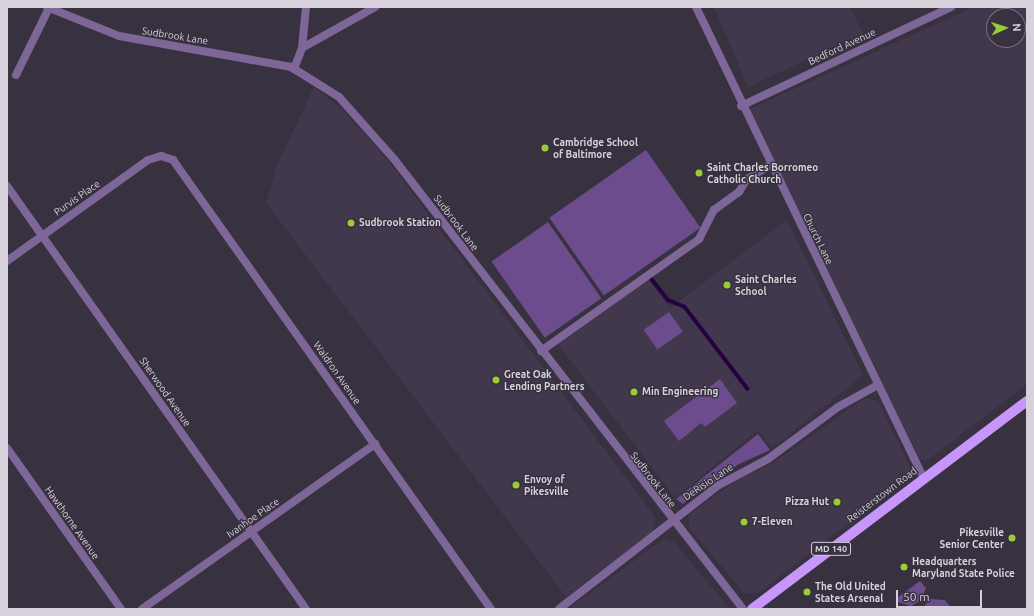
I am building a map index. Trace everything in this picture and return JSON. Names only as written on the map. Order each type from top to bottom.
[{"type":"main road","name":"Reisterstown Road","points":[[752,609],[1027,401]]},
{"type":"street","points":[[294,69],[302,48],[306,7]]},
{"type":"street","points":[[302,48],[375,7]]},
{"type":"street","name":"Church Lane","points":[[696,7],[770,165],[924,478]]},
{"type":"street","name":"Bedford Avenue","points":[[742,106],[951,7]]},
{"type":"street","points":[[16,75],[48,8]]},
{"type":"street","name":"Sudbrook Lane","points":[[48,8],[119,36],[272,61],[294,69],[339,97],[373,132],[673,522],[743,609]]},
{"type":"street","name":"Purvis Place","points":[[7,261],[148,160],[161,156]]},
{"type":"street","name":"Waldron Avenue","points":[[161,156],[179,166],[491,609]]},
{"type":"street","points":[[541,351],[699,239],[714,210],[739,192],[746,180],[770,165]]},
{"type":"street","name":"Sherwood Avenue","points":[[7,186],[306,609]]},
{"type":"street","name":"DeRisio Lane","points":[[559,609],[719,485],[768,459],[838,408],[878,385]]},
{"type":"street","name":"Ivanhoe Place","points":[[142,609],[375,444]]},
{"type":"street","name":"Hawthorne Avenue","points":[[7,448],[121,609]]},
{"type":"shaded area","points":[[714,7],[850,7],[863,34],[748,87]]},
{"type":"shaded area","points":[[974,7],[1027,7],[1027,384],[925,462],[919,458],[750,109]]},
{"type":"shaded area","points":[[314,87],[343,110],[389,162],[655,517],[654,531],[566,597],[266,203],[278,163]]},
{"type":"shaded area","points":[[646,150],[700,228],[604,296],[549,218]]},
{"type":"shaded area","points":[[787,220],[863,375],[772,448],[758,430],[675,498],[558,344],[648,279],[670,308]]},
{"type":"shaded area","points":[[548,222],[601,298],[545,338],[491,262]]},
{"type":"shaded area","points":[[669,312],[683,332],[657,349],[644,330]]},
{"type":"shaded area","points":[[720,379],[737,403],[705,427],[701,423],[679,441],[664,421]]},
{"type":"shaded area","points":[[865,398],[878,401],[911,469],[910,476],[758,593],[745,594],[690,529],[688,515],[742,477],[773,463]]},
{"type":"shaded area","points":[[758,434],[770,450],[739,464],[683,504],[676,499]]},
{"type":"shaded area","points":[[664,539],[674,542],[730,609],[568,609]]},
{"type":"shaded area","points":[[920,581],[926,588],[921,600],[911,606],[898,602],[897,598]]},
{"type":"shaded area","points":[[930,599],[945,600],[952,609],[922,609]]},
{"type":"waterway","points":[[651,278],[668,300],[685,307],[748,389]]},
{"type":"place","name":"Cambridge School of Baltimore","points":[[545,148]]},
{"type":"place","name":"Saint Charles Borromeo Catholic Church","points":[[699,173]]},
{"type":"place","name":"Sudbrook Station","points":[[351,223]]},
{"type":"place","name":"Saint Charles School","points":[[727,285]]},
{"type":"place","name":"Great Oak Lending Partners","points":[[496,380]]},
{"type":"place","name":"Min Engineering","points":[[634,392]]},
{"type":"place","name":"Envoy of Pikesville","points":[[516,485]]},
{"type":"place","name":"Pizza Hut","points":[[837,502]]},
{"type":"place","name":"7-Eleven","points":[[744,522]]},
{"type":"place","name":"Pikesville Senior Center","points":[[1012,538]]},
{"type":"place","name":"Headquarters Maryland State Police","points":[[904,567]]},
{"type":"place","name":"The Old United States Arsenal","points":[[807,592]]}]
